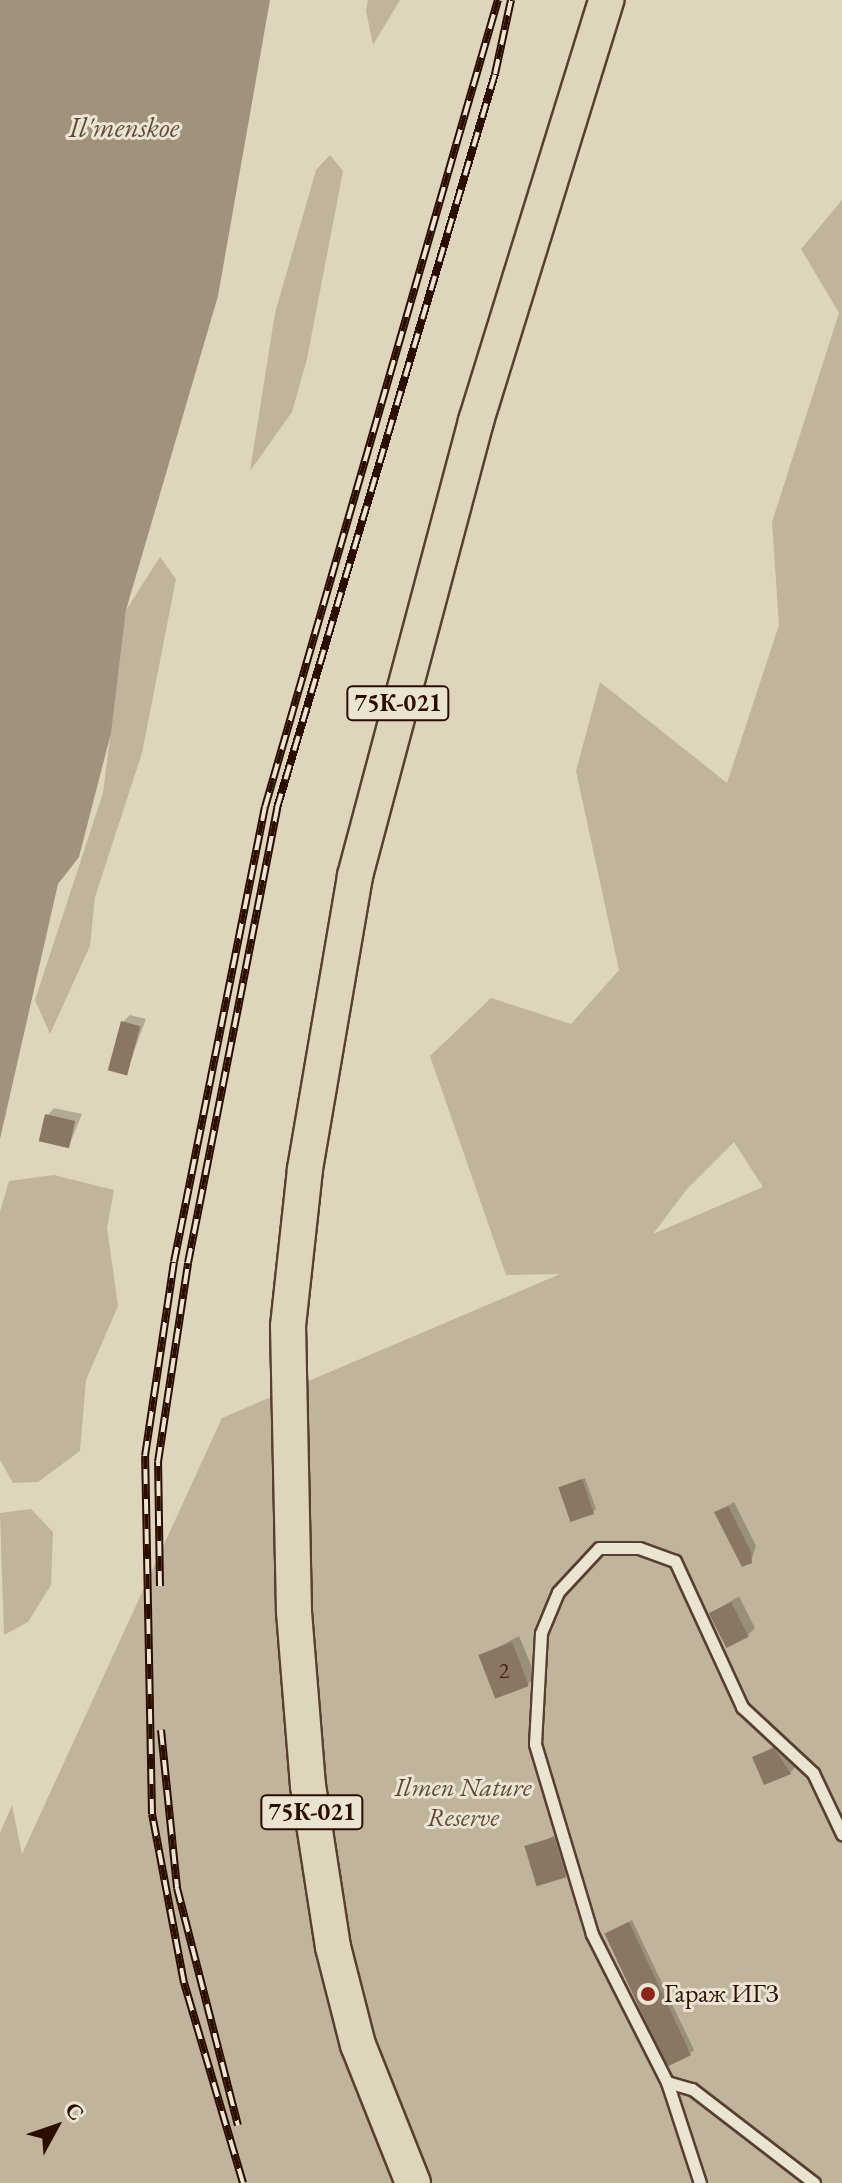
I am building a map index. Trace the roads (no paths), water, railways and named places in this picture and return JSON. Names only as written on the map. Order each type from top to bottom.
[{"type":"main road","name":"75К-021","points":[[413,2183],[358,2045],[333,1947],[308,1786],[294,1611],[288,1326],[305,1169],[359,861],[476,421],[606,0]]},
{"type":"lane","points":[[700,2183],[667,2082],[592,1934],[535,1744],[533,1693],[541,1633],[558,1592],[599,1548],[639,1548],[675,1561],[742,1707],[813,1773],[840,1831]]},
{"type":"lane","points":[[667,2082],[692,2089],[814,2183]]},
{"type":"water","name":"Il'menskoe","points":[[0,0],[270,0],[218,296],[126,610],[111,733],[79,857],[58,884],[0,1139]]},
{"type":"railway","points":[[243,2183],[184,1983],[152,1814],[145,1456],[174,1262],[265,807],[498,0]]},
{"type":"railway","points":[[160,1586],[158,1462],[188,1263],[277,808],[495,74],[511,0]]},
{"type":"railway","points":[[161,1730],[177,1888],[238,2125]]},
{"type":"place","name":"Гараж ИГЗ","points":[[648,1994]]},
{"type":"park label","name":"Ilmen Nature Reserve","points":[[463,1803]]}]
